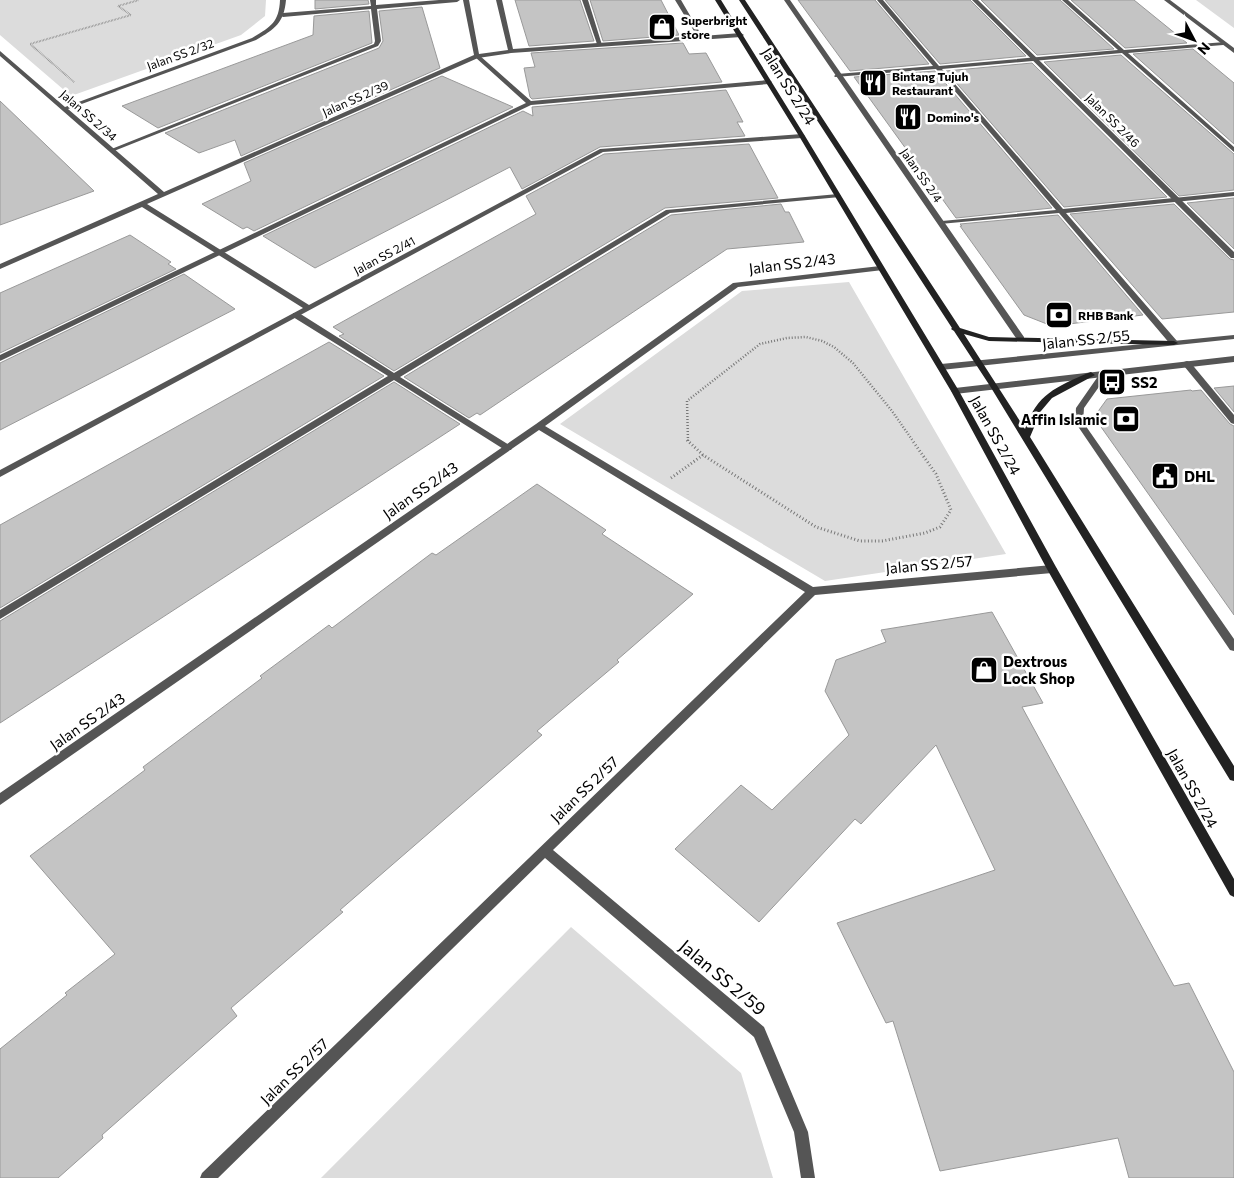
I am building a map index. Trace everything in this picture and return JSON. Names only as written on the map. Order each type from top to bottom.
[{"type":"main road","name":"Jalan SS 2/24","points":[[718,0],[955,391],[1052,569],[1234,891]]},
{"type":"main road","name":"Jalan SS 2/24","points":[[742,0],[1026,436],[1234,776]]},
{"type":"main road","points":[[955,329],[989,339],[1174,344]]},
{"type":"main road","points":[[1026,436],[1040,402],[1054,392],[1090,375]]},
{"type":"street","points":[[283,0],[283,15],[373,3],[457,0]]},
{"type":"street","points":[[466,0],[477,56],[530,103]]},
{"type":"street","points":[[499,0],[511,51]]},
{"type":"street","points":[[585,0],[600,44]]},
{"type":"street","points":[[678,0],[700,37]]},
{"type":"street","name":"Jalan SS 2/4","points":[[787,0],[837,76],[942,223],[1021,339]]},
{"type":"street","points":[[880,0],[1174,344]]},
{"type":"street","name":"Jalan SS 2/46","points":[[975,0],[1234,256]]},
{"type":"street","points":[[1065,0],[1234,150]]},
{"type":"street","points":[[1167,0],[1234,52]]},
{"type":"street","points":[[112,150],[376,45],[378,41],[373,3]]},
{"type":"street","name":"Jalan SS 2/32","points":[[64,109],[254,39],[273,28],[283,15]]},
{"type":"street","name":"Jalan SS 2/39","points":[[0,267],[477,56],[511,51],[600,44],[741,36]]},
{"type":"street","points":[[837,76],[1223,43]]},
{"type":"street","name":"Jalan SS 2/34","points":[[0,53],[163,195]]},
{"type":"street","points":[[0,358],[530,103],[769,82]]},
{"type":"street","name":"Jalan SS 2/41","points":[[0,474],[602,150],[802,136]]},
{"type":"street","points":[[942,223],[1234,194]]},
{"type":"street","points":[[0,615],[668,212],[838,196]]},
{"type":"street","points":[[142,204],[309,308]]},
{"type":"street","name":"Jalan SS 2/43","points":[[0,800],[508,448],[736,285],[880,268]]},
{"type":"street","points":[[296,315],[508,448]]},
{"type":"street","name":"Jalan SS 2/55","points":[[941,367],[1234,337]]},
{"type":"street","points":[[955,391],[1234,359]]},
{"type":"street","points":[[1187,364],[1234,421]]},
{"type":"street","points":[[1104,374],[1080,408],[1079,422],[1234,647]]},
{"type":"street","points":[[539,426],[812,591]]},
{"type":"street","name":"Jalan SS 2/57","points":[[208,1178],[812,591],[1052,569]]},
{"type":"street","name":"Jalan SS 2/59","points":[[544,850],[759,1032],[801,1132],[808,1178]]},
{"type":"path","points":[[81,88],[30,44],[131,15],[118,6],[139,0]]},
{"type":"path","points":[[796,338],[822,341],[834,347],[853,363],[892,411],[936,474],[952,510],[940,527],[925,533],[882,541],[860,541],[816,527],[703,455],[687,440],[686,402],[760,344],[796,338]]},
{"type":"path","points":[[651,493],[703,455]]},
{"type":"shaded area","points":[[0,0],[266,0],[265,16],[241,35],[71,96],[0,35]]},
{"type":"shaded area","points":[[1196,0],[1234,0],[1234,28]]},
{"type":"shaded area","points":[[849,282],[1006,554],[825,581],[560,424],[742,291]]},
{"type":"shaded area","points":[[571,927],[741,1073],[773,1178],[321,1178]]},
{"type":"building","points":[[315,0],[368,0],[369,4],[315,9]]},
{"type":"building","points":[[515,0],[580,0],[594,41],[529,46]]},
{"type":"building","points":[[590,0],[661,0],[679,35],[603,41]]},
{"type":"building","points":[[798,0],[875,0],[929,64],[850,71]]},
{"type":"building","points":[[885,0],[970,0],[1026,56],[940,64]]},
{"type":"building","points":[[981,0],[1060,0],[1114,49],[1037,55]]},
{"type":"building","points":[[1071,0],[1134,0],[1187,43],[1125,48]]},
{"type":"building","points":[[422,7],[440,68],[241,156],[235,140],[199,153],[165,133],[379,48],[383,41],[379,11]]},
{"type":"building","points":[[369,11],[372,43],[158,128],[122,106],[313,35],[314,16]]},
{"type":"building","points":[[683,43],[689,54],[706,53],[722,82],[532,99],[530,97],[524,68],[535,67],[531,53]]},
{"type":"building","points":[[1193,49],[1234,83],[1234,144],[1133,54]]},
{"type":"building","points":[[1121,55],[1234,154],[1234,190],[1179,196],[1044,62]]},
{"type":"building","points":[[1032,63],[1167,197],[1064,207],[946,71]]},
{"type":"building","points":[[935,71],[1052,208],[956,218],[854,77]]},
{"type":"building","points":[[442,76],[513,107],[254,231],[247,227],[243,229],[202,204],[251,181],[244,163]]},
{"type":"building","points":[[726,90],[743,122],[737,122],[745,136],[600,147],[522,189],[510,167],[315,268],[263,236],[523,111],[533,116],[532,107]]},
{"type":"building","points":[[0,101],[94,191],[0,225]]},
{"type":"building","points":[[749,144],[778,198],[665,208],[394,371],[339,336],[344,334],[333,327],[536,214],[526,196],[604,154]]},
{"type":"building","points":[[1234,198],[1234,249],[1187,203]]},
{"type":"building","points":[[781,204],[785,212],[789,212],[804,242],[727,249],[480,415],[477,413],[469,418],[404,377],[671,215]]},
{"type":"building","points":[[1174,204],[1230,259],[1234,260],[1234,312],[1162,319],[1070,214]]},
{"type":"building","points":[[1058,215],[1143,315],[1052,326],[1024,315],[960,226],[962,226],[960,224]]},
{"type":"building","points":[[130,235],[171,262],[168,264],[176,269],[0,353],[0,293]]},
{"type":"building","points":[[184,274],[235,309],[0,430],[0,363]]},
{"type":"building","points":[[329,342],[384,376],[0,608],[0,525]]},
{"type":"building","points":[[394,382],[460,424],[0,723],[0,621]]},
{"type":"building","points":[[1234,386],[1234,412],[1214,388]]},
{"type":"building","points":[[1201,390],[1230,424],[1234,426],[1234,615],[1094,417],[1107,399]]},
{"type":"building","points":[[537,484],[606,530],[602,534],[693,594],[617,660],[619,662],[537,731],[542,735],[340,910],[343,912],[231,1008],[237,1016],[102,1135],[103,1138],[58,1178],[0,1178],[0,1049],[67,995],[65,993],[115,954],[30,856],[145,770],[143,767],[329,625],[332,628],[432,553],[436,555]]},
{"type":"building","points":[[992,612],[1043,703],[1022,707],[1174,986],[1189,983],[1234,1072],[1234,1178],[1129,1178],[1118,1138],[940,1171],[893,1021],[886,1023],[837,923],[995,870],[936,745],[861,824],[855,819],[759,922],[675,849],[741,785],[772,810],[849,735],[825,691],[836,660],[886,642],[881,630]]},
{"type":"place","name":"Superbright store","points":[[662,27]]},
{"type":"place","name":"Bintang Tujuh Restaurant","points":[[873,83]]},
{"type":"place","name":"Domino's","points":[[908,117]]},
{"type":"place","name":"RHB Bank","points":[[1059,315]]},
{"type":"place","name":"SS2","points":[[1112,382]]},
{"type":"place","name":"Affin Islamic","points":[[1126,419]]},
{"type":"place","name":"DHL","points":[[1165,476]]},
{"type":"place","name":"Dextrous Lock Shop","points":[[984,670]]}]
